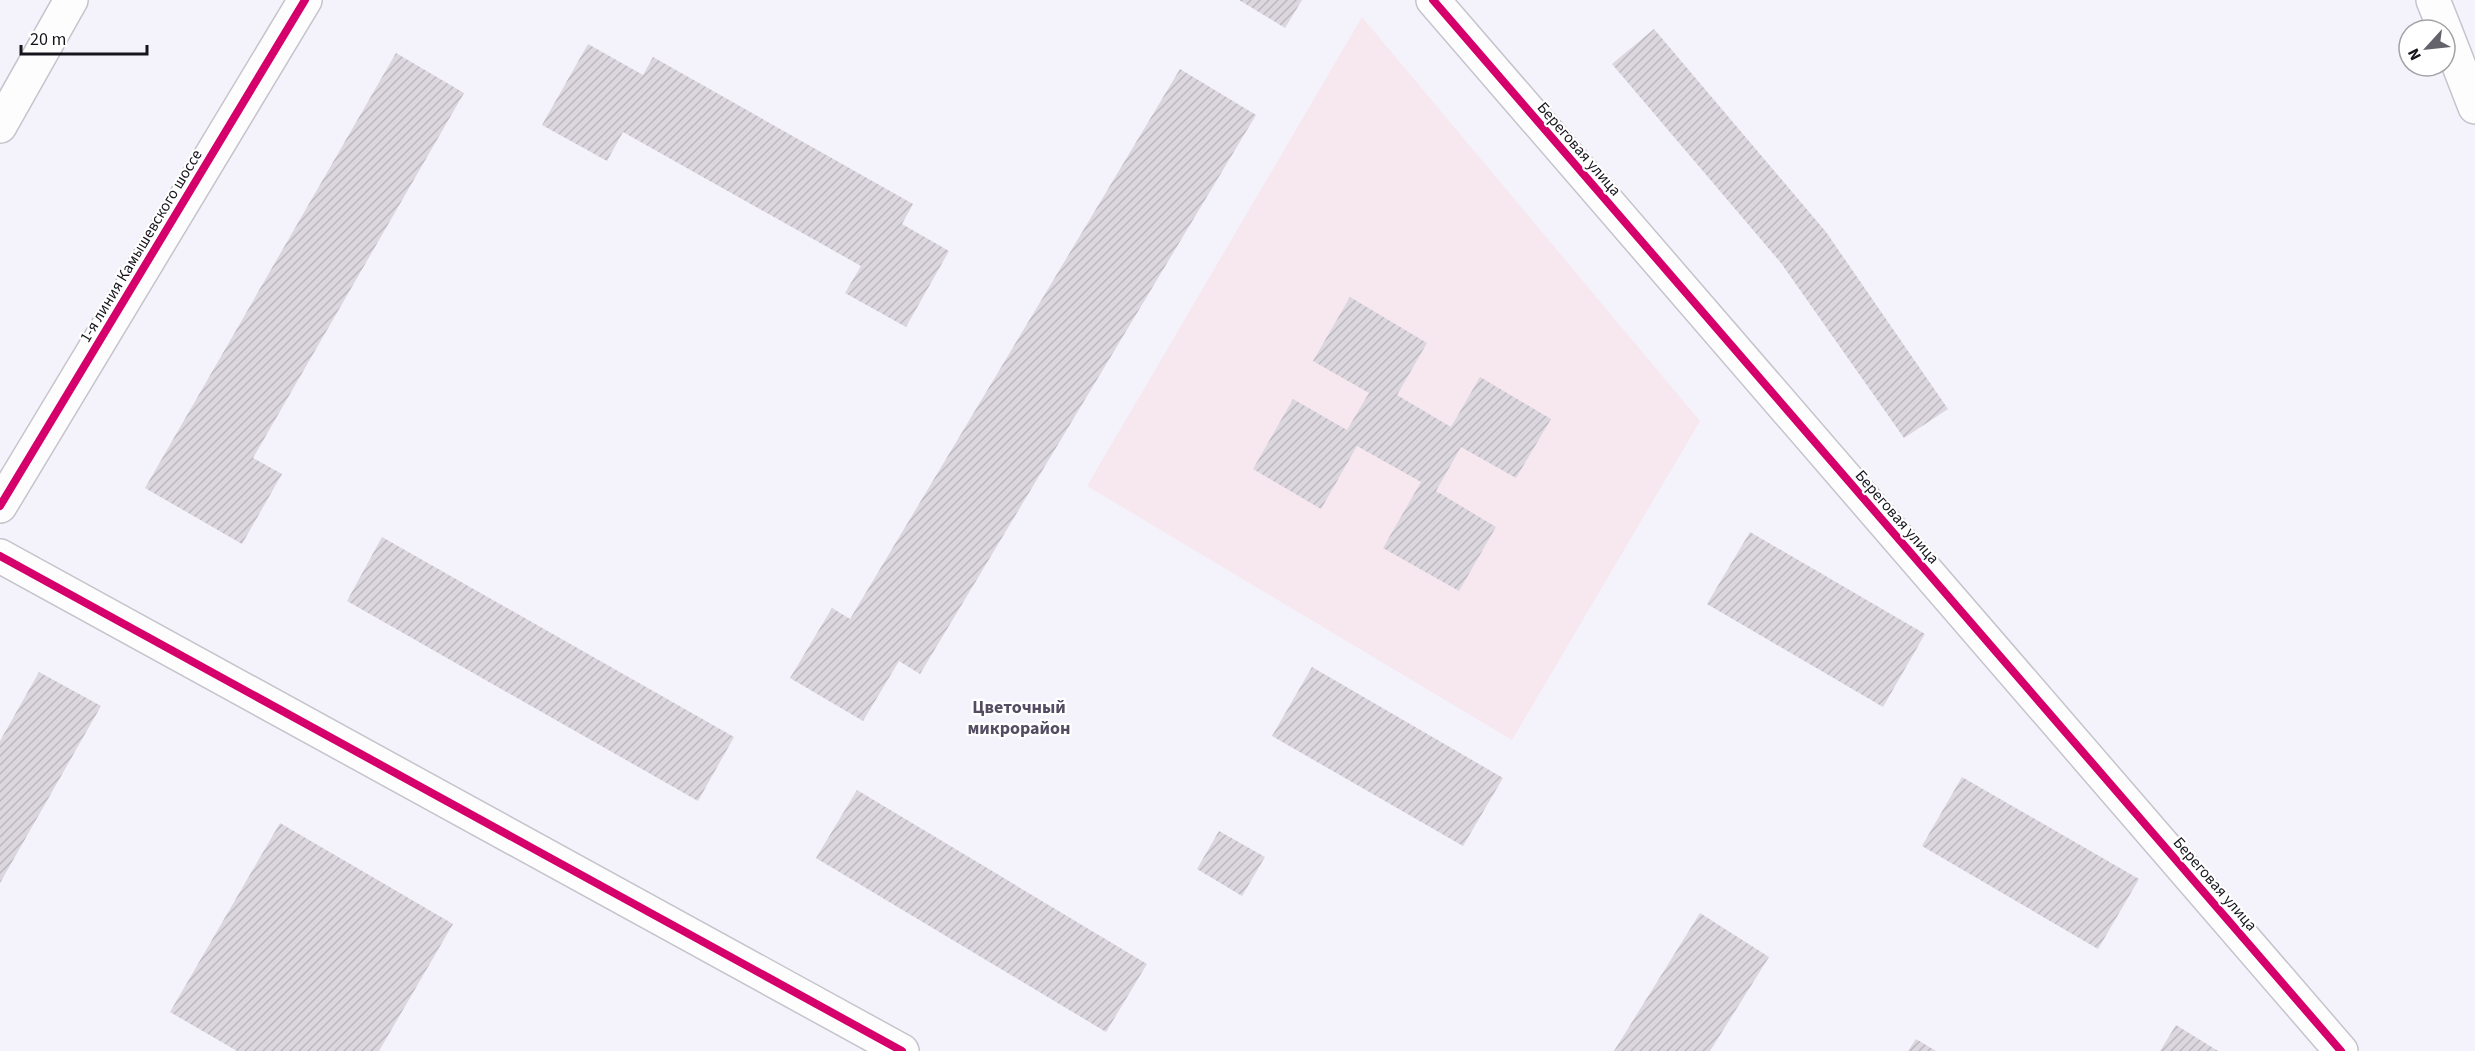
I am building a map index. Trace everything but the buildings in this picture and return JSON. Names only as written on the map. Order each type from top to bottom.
[{"type":"street","points":[[0,126],[71,0]]},
{"type":"street","name":"1-я линия Камышевского шоссе","points":[[0,506],[305,0]]},
{"type":"street","name":"Береговая улица","points":[[1432,0],[2341,1051]]},
{"type":"street","points":[[2433,0],[2440,18]]},
{"type":"street","points":[[2457,61],[2475,107]]},
{"type":"street","points":[[0,556],[902,1051]]},
{"type":"shaded area","points":[[1362,17],[1700,421],[1512,740],[1087,486]]},
{"type":"cycle path","points":[[0,506],[305,0]]},
{"type":"cycle path","points":[[1433,0],[2341,1051]]},
{"type":"cycle path","points":[[0,556],[902,1051]]},
{"type":"district","name":"Цветочный микрорайон","points":[[1019,717]]}]
